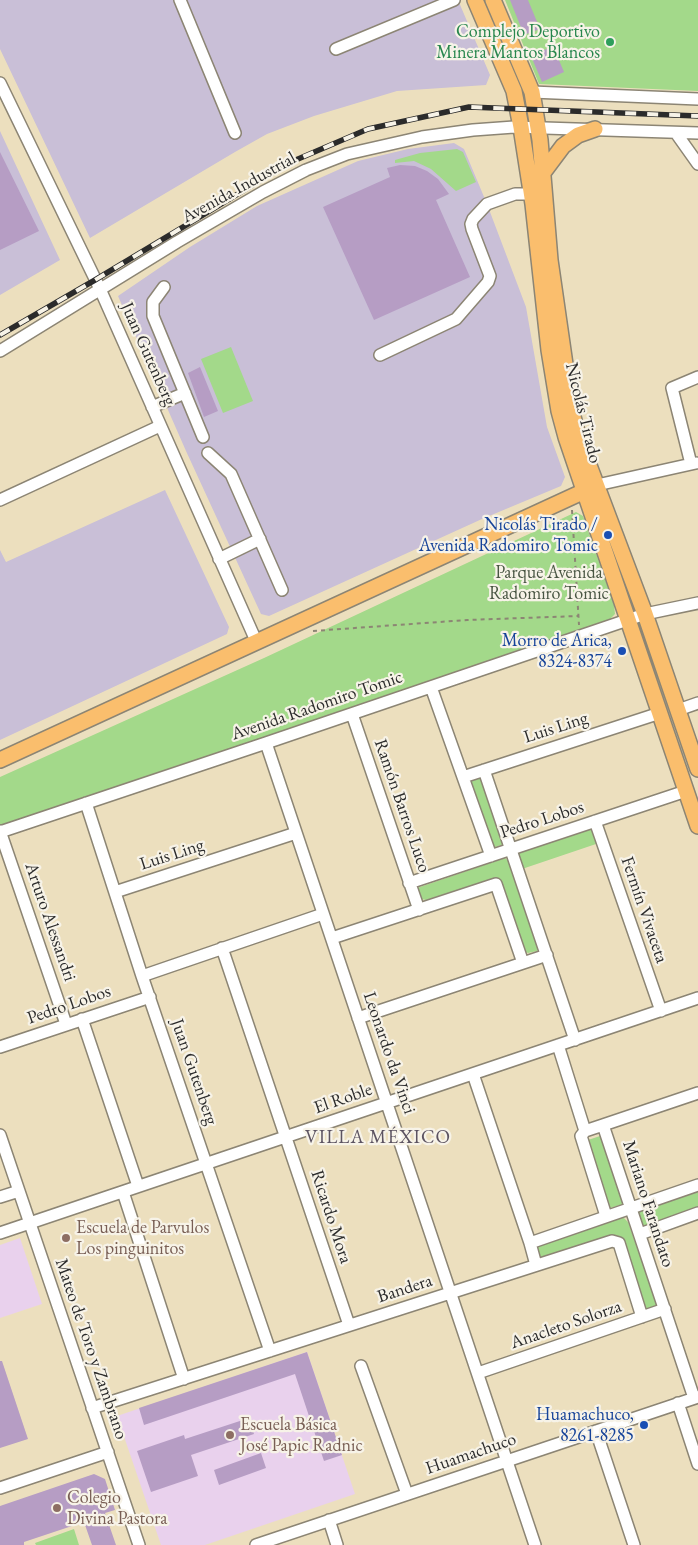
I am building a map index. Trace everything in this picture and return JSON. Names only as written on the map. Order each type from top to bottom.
[{"type":"main road","name":"Nicolás Tirado","points":[[475,0],[514,91],[532,194],[549,350],[559,410],[566,437],[698,826]]},
{"type":"main road","name":"Nicolás Tirado","points":[[493,0],[532,92],[538,127],[550,260],[572,413],[579,439],[584,492],[646,614],[698,769]]},
{"type":"main road","points":[[542,174],[563,146],[578,135],[596,129]]},
{"type":"main road","points":[[0,760],[584,492]]},
{"type":"street","points":[[180,0],[236,133]]},
{"type":"street","points":[[336,49],[454,0]]},
{"type":"street","name":"Juan Gutenberg","points":[[0,82],[100,289],[257,643]]},
{"type":"street","points":[[532,92],[698,99]]},
{"type":"street","name":"Avenida Industrial","points":[[0,350],[254,197],[306,170],[347,154],[422,137],[473,130],[521,127],[698,133]]},
{"type":"street","points":[[676,132],[698,164]]},
{"type":"street","points":[[380,354],[456,319],[488,282],[490,276],[472,230],[471,224],[473,219],[487,204],[515,194],[532,194]]},
{"type":"street","points":[[164,287],[153,302],[154,316],[203,436]]},
{"type":"street","points":[[584,492],[694,463],[672,388],[695,380],[698,377]]},
{"type":"street","points":[[152,407],[185,393]]},
{"type":"street","points":[[0,500],[160,426]]},
{"type":"street","points":[[208,453],[232,474],[282,590]]},
{"type":"street","points":[[219,559],[260,539]]},
{"type":"street","name":"Avenida Radomiro Tomic","points":[[0,832],[646,614],[698,603]]},
{"type":"street","points":[[431,687],[491,856]]},
{"type":"street","points":[[678,710],[698,703]]},
{"type":"street","name":"Luis Ling","points":[[463,777],[660,713]]},
{"type":"street","name":"Ramón Barros Luco","points":[[352,714],[419,910]]},
{"type":"street","name":"Leonardo da Vinci","points":[[266,743],[536,1545]]},
{"type":"street","points":[[484,770],[575,1040]]},
{"type":"street","name":"Pedro Lobos","points":[[409,882],[686,791]]},
{"type":"street","name":"Juan Gutenberg","points":[[86,804],[142,976],[270,1351]]},
{"type":"street","name":"Fermín Vivaceta","points":[[595,821],[661,1011]]},
{"type":"street","name":"Arturo Alessandri","points":[[0,832],[66,1024]]},
{"type":"street","name":"Luis Ling","points":[[115,892],[296,833]]},
{"type":"street","points":[[332,938],[496,884],[523,963]]},
{"type":"street","points":[[142,976],[323,914]]},
{"type":"street","name":"Ricardo Mora","points":[[222,948],[287,1136],[349,1326]]},
{"type":"street","points":[[358,1018],[547,955]]},
{"type":"street","name":"Pedro Lobos","points":[[0,1047],[150,996]]},
{"type":"street","name":"El Roble","points":[[0,1233],[698,998]]},
{"type":"street","points":[[82,1019],[138,1186]]},
{"type":"street","points":[[558,1045],[585,1131],[581,1136],[606,1216]]},
{"type":"street","points":[[473,1074],[536,1265]]},
{"type":"street","points":[[603,1125],[698,1093]]},
{"type":"street","name":"Mariano Farandato","points":[[585,1131],[603,1125],[696,1398]]},
{"type":"street","name":"Mateo de Toro y Zambrano","points":[[0,1136],[139,1545]]},
{"type":"street","points":[[530,1243],[698,1185]]},
{"type":"street","points":[[0,1197],[19,1191]]},
{"type":"street","points":[[123,1192],[184,1378]]},
{"type":"street","points":[[640,1234],[698,1213]]},
{"type":"street","name":"Bandera","points":[[92,1408],[612,1241],[619,1243],[642,1317]]},
{"type":"street","name":"Anacleto Solorza","points":[[478,1373],[665,1309]]},
{"type":"street","points":[[361,1366],[407,1494]]},
{"type":"street","name":"Huamachuco","points":[[256,1545],[696,1398]]},
{"type":"street","points":[[678,1403],[698,1464]]},
{"type":"street","points":[[596,1431],[634,1545]]},
{"type":"street","points":[[0,1488],[108,1452]]},
{"type":"street","points":[[329,1520],[338,1545]]},
{"type":"path","points":[[578,637],[584,492]]},
{"type":"path","points":[[304,632],[467,620],[579,616]]},
{"type":"shaded area","points":[[0,0],[458,0],[490,75],[486,85],[397,91],[314,116],[267,134],[90,238],[0,49]]},
{"type":"shaded area","points":[[0,131],[60,260],[0,295]]},
{"type":"shaded area","points":[[454,143],[464,149],[526,307],[547,427],[565,477],[561,486],[482,519],[269,616],[261,614],[186,451],[118,296],[190,247],[257,206],[358,161],[408,149]]},
{"type":"shaded area","points":[[165,490],[229,627],[227,634],[0,740],[0,550],[6,562]]},
{"type":"shaded area","points":[[20,1238],[42,1304],[0,1318],[0,1245]]},
{"type":"shaded area","name":"Escuela Básica José Papic Radnic","points":[[307,1352],[355,1494],[205,1545],[161,1545],[117,1416]]},
{"type":"green space","name":"Complejo Deportivo Minera Mantos Blancos","points":[[505,0],[698,0],[698,91],[539,84]]},
{"type":"green space","points":[[457,149],[463,152],[476,182],[456,191],[431,169],[414,161],[395,163],[395,160],[420,153]]},
{"type":"green space","points":[[231,347],[253,401],[223,413],[201,359]]},
{"type":"green space","name":"Parque Avenida Radomiro Tomic","points":[[576,512],[583,516],[614,605],[615,614],[610,619],[0,827],[0,777],[264,658]]},
{"type":"green space","points":[[482,776],[504,844],[492,848],[469,780]]},
{"type":"green space","points":[[591,828],[596,844],[522,869],[517,854]]},
{"type":"green space","points":[[505,858],[510,862],[539,945],[537,951],[528,953],[523,951],[500,879],[494,878],[426,900],[421,899],[417,888]]},
{"type":"green space","points":[[600,1136],[623,1204],[610,1208],[588,1140]]},
{"type":"green space","points":[[698,1192],[698,1209],[641,1228],[635,1213]]},
{"type":"green space","points":[[623,1217],[628,1222],[657,1305],[655,1310],[646,1313],[619,1238],[545,1259],[539,1258],[535,1247]]},
{"type":"green space","points":[[74,1529],[79,1545],[36,1545],[35,1543]]},
{"type":"building","points":[[510,0],[528,0],[540,29],[524,35]]},
{"type":"building","points":[[553,46],[564,72],[542,82],[531,56]]},
{"type":"building","points":[[0,152],[39,231],[0,250]]},
{"type":"building","points":[[400,165],[415,166],[427,171],[438,179],[449,194],[436,200],[470,277],[374,320],[323,207],[390,177],[387,168]]},
{"type":"building","points":[[200,367],[218,411],[204,417],[188,373]]},
{"type":"building","points":[[307,1352],[342,1455],[324,1461],[295,1374],[144,1425],[139,1408]]},
{"type":"building","points":[[0,1361],[2,1361],[28,1439],[0,1448]]},
{"type":"building","points":[[249,1418],[254,1434],[191,1455],[198,1476],[151,1492],[137,1451],[184,1435],[185,1439]]},
{"type":"building","points":[[261,1453],[266,1468],[219,1485],[214,1470]]},
{"type":"building","name":"Colegio Divina Pastora","points":[[94,1474],[105,1479],[115,1510],[105,1513],[116,1545],[92,1545],[84,1522],[24,1542],[24,1545],[0,1545],[0,1506]]},
{"type":"railway","points":[[0,335],[291,162],[368,129],[469,107],[698,116]]},
{"type":"place","name":"Complejo Deportivo Minera Mantos Blancos","points":[[610,42]]},
{"type":"place","name":"Nicolás Tirado / Avenida Radomiro Tomic","points":[[608,535]]},
{"type":"place","name":"Morro de Arica, 8324-8374","points":[[622,651]]},
{"type":"place","name":"Escuela de Parvulos Los pinguinitos","points":[[66,1238]]},
{"type":"place","name":"Huamachuco, 8261-8285","points":[[644,1425]]},
{"type":"place","name":"Escuela Básica José Papic Radnic","points":[[230,1435]]},
{"type":"place","name":"Colegio Divina Pastora","points":[[57,1508]]},
{"type":"district","name":"VILLA MÉXICO","points":[[378,1138]]}]
